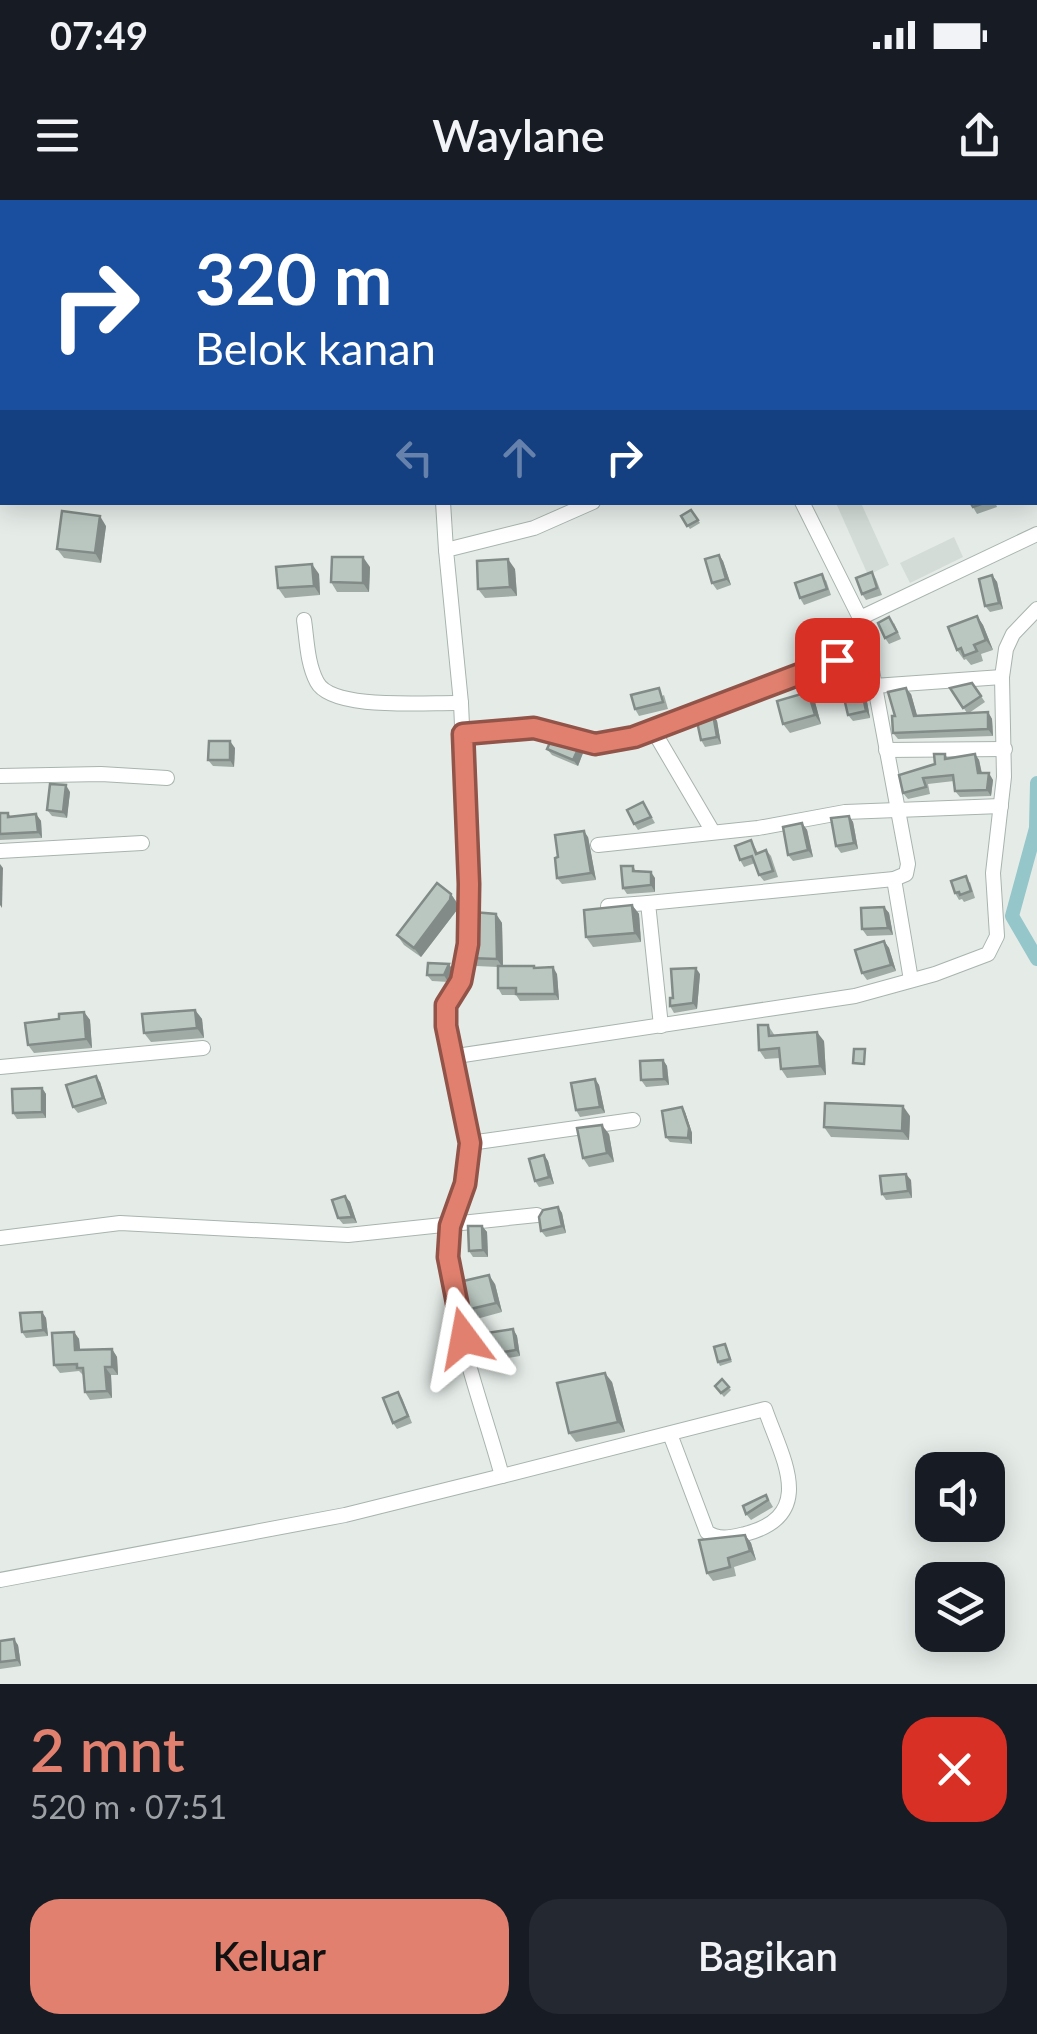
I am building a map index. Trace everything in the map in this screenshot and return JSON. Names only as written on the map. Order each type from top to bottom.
[{"type":"street","points":[[443,505],[462,703],[469,884],[468,944],[461,981],[446,1005],[450,1057],[470,1143],[465,1184],[450,1226],[448,1257],[454,1297],[502,1476]]},
{"type":"street","points":[[446,550],[534,528],[586,505]]},
{"type":"street","points":[[608,906],[906,874],[898,812],[860,618],[804,505]]},
{"type":"street","points":[[860,618],[1037,534]]},
{"type":"street","points":[[450,1057],[855,996],[988,954],[995,945],[993,873],[1002,806],[1004,749],[1002,677],[1006,649],[1013,634],[1037,608]]},
{"type":"street","points":[[304,620],[308,656],[317,684],[328,695],[364,701],[462,703]]},
{"type":"street","points":[[463,734],[534,728],[595,744],[634,737],[868,648]]},
{"type":"street","points":[[874,686],[1002,677]]},
{"type":"street","points":[[653,730],[713,832]]},
{"type":"street","points":[[886,750],[1004,749]]},
{"type":"street","points":[[0,776],[101,774],[167,778]]},
{"type":"street","points":[[598,845],[758,828],[845,812],[1002,806]]},
{"type":"street","points":[[0,851],[142,843]]},
{"type":"street","points":[[894,878],[911,980]]},
{"type":"street","points":[[648,903],[660,1026]]},
{"type":"street","points":[[0,1067],[202,1048]]},
{"type":"street","points":[[470,1143],[633,1120]]},
{"type":"street","points":[[0,1238],[120,1224],[348,1234],[537,1216]]},
{"type":"street","points":[[0,1580],[345,1515],[765,1409],[790,1484],[791,1498],[781,1516],[773,1524],[738,1536],[714,1537],[707,1532],[670,1434]]},
{"type":"shaded area","points":[[837,505],[862,505],[889,565],[868,575]]},
{"type":"shaded area","points":[[954,537],[963,557],[910,583],[900,563]]},
{"type":"building","points":[[691,510],[698,520],[687,526],[681,516]]},
{"type":"building","points":[[62,511],[100,516],[95,553],[57,549]]},
{"type":"building","points":[[719,555],[726,579],[712,583],[705,559]]},
{"type":"building","points":[[332,557],[363,557],[363,583],[331,582]]},
{"type":"building","points":[[508,559],[510,587],[478,589],[477,561]]},
{"type":"building","points":[[312,564],[314,586],[278,588],[276,567]]},
{"type":"building","points":[[872,572],[877,588],[862,594],[856,578]]},
{"type":"building","points":[[822,574],[827,589],[800,598],[795,583]]},
{"type":"building","points":[[992,575],[999,603],[985,606],[979,579]]},
{"type":"building","points":[[977,616],[986,640],[974,645],[977,651],[964,656],[961,648],[957,650],[948,627]]},
{"type":"building","points":[[889,617],[897,632],[885,638],[878,623]]},
{"type":"building","points":[[855,657],[866,711],[848,715],[836,664]]},
{"type":"building","points":[[972,683],[981,696],[963,708],[950,688]]},
{"type":"building","points":[[659,688],[663,702],[635,709],[631,695]]},
{"type":"building","points":[[906,688],[914,716],[988,712],[988,729],[893,733],[895,716],[888,692]]},
{"type":"building","points":[[808,692],[815,715],[783,724],[777,701]]},
{"type":"building","points":[[713,714],[717,737],[701,740],[696,717]]},
{"type":"building","points":[[552,738],[579,747],[573,760],[547,749]]},
{"type":"building","points":[[209,741],[230,741],[230,760],[208,760]]},
{"type":"building","points":[[934,754],[945,754],[945,759],[975,754],[978,773],[989,773],[987,790],[955,791],[953,775],[923,778],[926,787],[903,793],[899,775],[935,764]]},
{"type":"building","points":[[50,784],[66,785],[63,812],[47,810]]},
{"type":"building","points":[[643,802],[651,817],[634,824],[627,810]]},
{"type":"building","points":[[0,813],[8,813],[8,817],[36,814],[38,832],[0,834]]},
{"type":"building","points":[[849,816],[854,843],[836,846],[831,818]]},
{"type":"building","points":[[802,823],[808,850],[788,855],[783,827]]},
{"type":"building","points":[[584,831],[591,873],[557,878],[555,835]]},
{"type":"building","points":[[751,840],[756,854],[766,850],[773,871],[759,875],[752,856],[740,860],[735,846]]},
{"type":"building","points":[[621,866],[651,872],[651,885],[623,888]]},
{"type":"building","points":[[966,876],[971,891],[955,893],[951,881]]},
{"type":"building","points":[[437,883],[451,894],[450,900],[414,948],[397,935]]},
{"type":"building","points":[[632,905],[635,933],[586,937],[584,910]]},
{"type":"building","points":[[884,907],[888,928],[862,929],[861,908]]},
{"type":"building","points":[[473,912],[496,914],[497,959],[470,958]]},
{"type":"building","points":[[884,941],[891,965],[862,973],[855,950]]},
{"type":"building","points":[[428,963],[449,964],[444,975],[427,975]]},
{"type":"building","points":[[498,966],[553,967],[555,994],[516,994],[516,988],[498,988]]},
{"type":"building","points":[[696,968],[693,1003],[670,1006],[671,969]]},
{"type":"building","points":[[195,1010],[197,1028],[144,1033],[142,1014]]},
{"type":"building","points":[[84,1012],[86,1039],[28,1045],[25,1023]]},
{"type":"building","points":[[758,1025],[768,1025],[769,1036],[817,1032],[820,1066],[781,1069],[779,1048],[759,1050]]},
{"type":"building","points":[[854,1049],[865,1049],[864,1064],[853,1063]]},
{"type":"building","points":[[663,1060],[664,1079],[641,1080],[640,1061]]},
{"type":"building","points":[[96,1076],[103,1098],[73,1107],[66,1085]]},
{"type":"building","points":[[595,1079],[600,1107],[576,1110],[571,1083]]},
{"type":"building","points":[[42,1088],[42,1112],[13,1113],[12,1089]]},
{"type":"building","points":[[825,1103],[903,1106],[902,1131],[824,1127]]},
{"type":"building","points":[[682,1107],[688,1138],[666,1137],[662,1111]]},
{"type":"building","points":[[602,1125],[607,1153],[583,1158],[577,1128]]},
{"type":"building","points":[[544,1155],[549,1177],[535,1181],[529,1159]]},
{"type":"building","points":[[906,1174],[908,1191],[882,1194],[880,1176]]},
{"type":"building","points":[[345,1196],[352,1217],[338,1218],[332,1200]]},
{"type":"building","points":[[558,1207],[562,1226],[541,1231],[539,1217],[543,1210]]},
{"type":"building","points":[[468,1226],[482,1226],[483,1250],[469,1251]]},
{"type":"building","points":[[489,1275],[496,1303],[466,1310],[459,1282]]},
{"type":"building","points":[[42,1312],[43,1330],[22,1332],[20,1313]]},
{"type":"building","points":[[513,1329],[516,1350],[483,1355],[480,1334]]},
{"type":"building","points":[[74,1332],[75,1350],[112,1349],[112,1367],[105,1367],[107,1391],[85,1392],[83,1368],[77,1368],[77,1364],[54,1365],[52,1333]]},
{"type":"building","points":[[725,1344],[730,1359],[718,1362],[714,1347]]},
{"type":"building","points":[[605,1373],[618,1422],[569,1433],[557,1383]]},
{"type":"building","points":[[722,1379],[729,1387],[721,1393],[715,1386]]},
{"type":"building","points":[[398,1392],[408,1416],[393,1423],[383,1398]]},
{"type":"building","points":[[766,1495],[768,1500],[746,1514],[743,1506]]},
{"type":"building","points":[[745,1535],[750,1551],[728,1558],[730,1567],[707,1573],[699,1540]]},
{"type":"building","points":[[14,1639],[17,1660],[0,1662],[0,1641]]},
{"type":"waterway","points":[[1037,783],[1036,828],[1012,916],[1037,959]]},
{"type":"route","points":[[464,1338],[448,1257],[450,1226],[465,1184],[470,1143],[446,1026],[446,1005],[461,981],[468,944],[463,734],[534,728],[595,744],[634,737],[837,660]]}]
